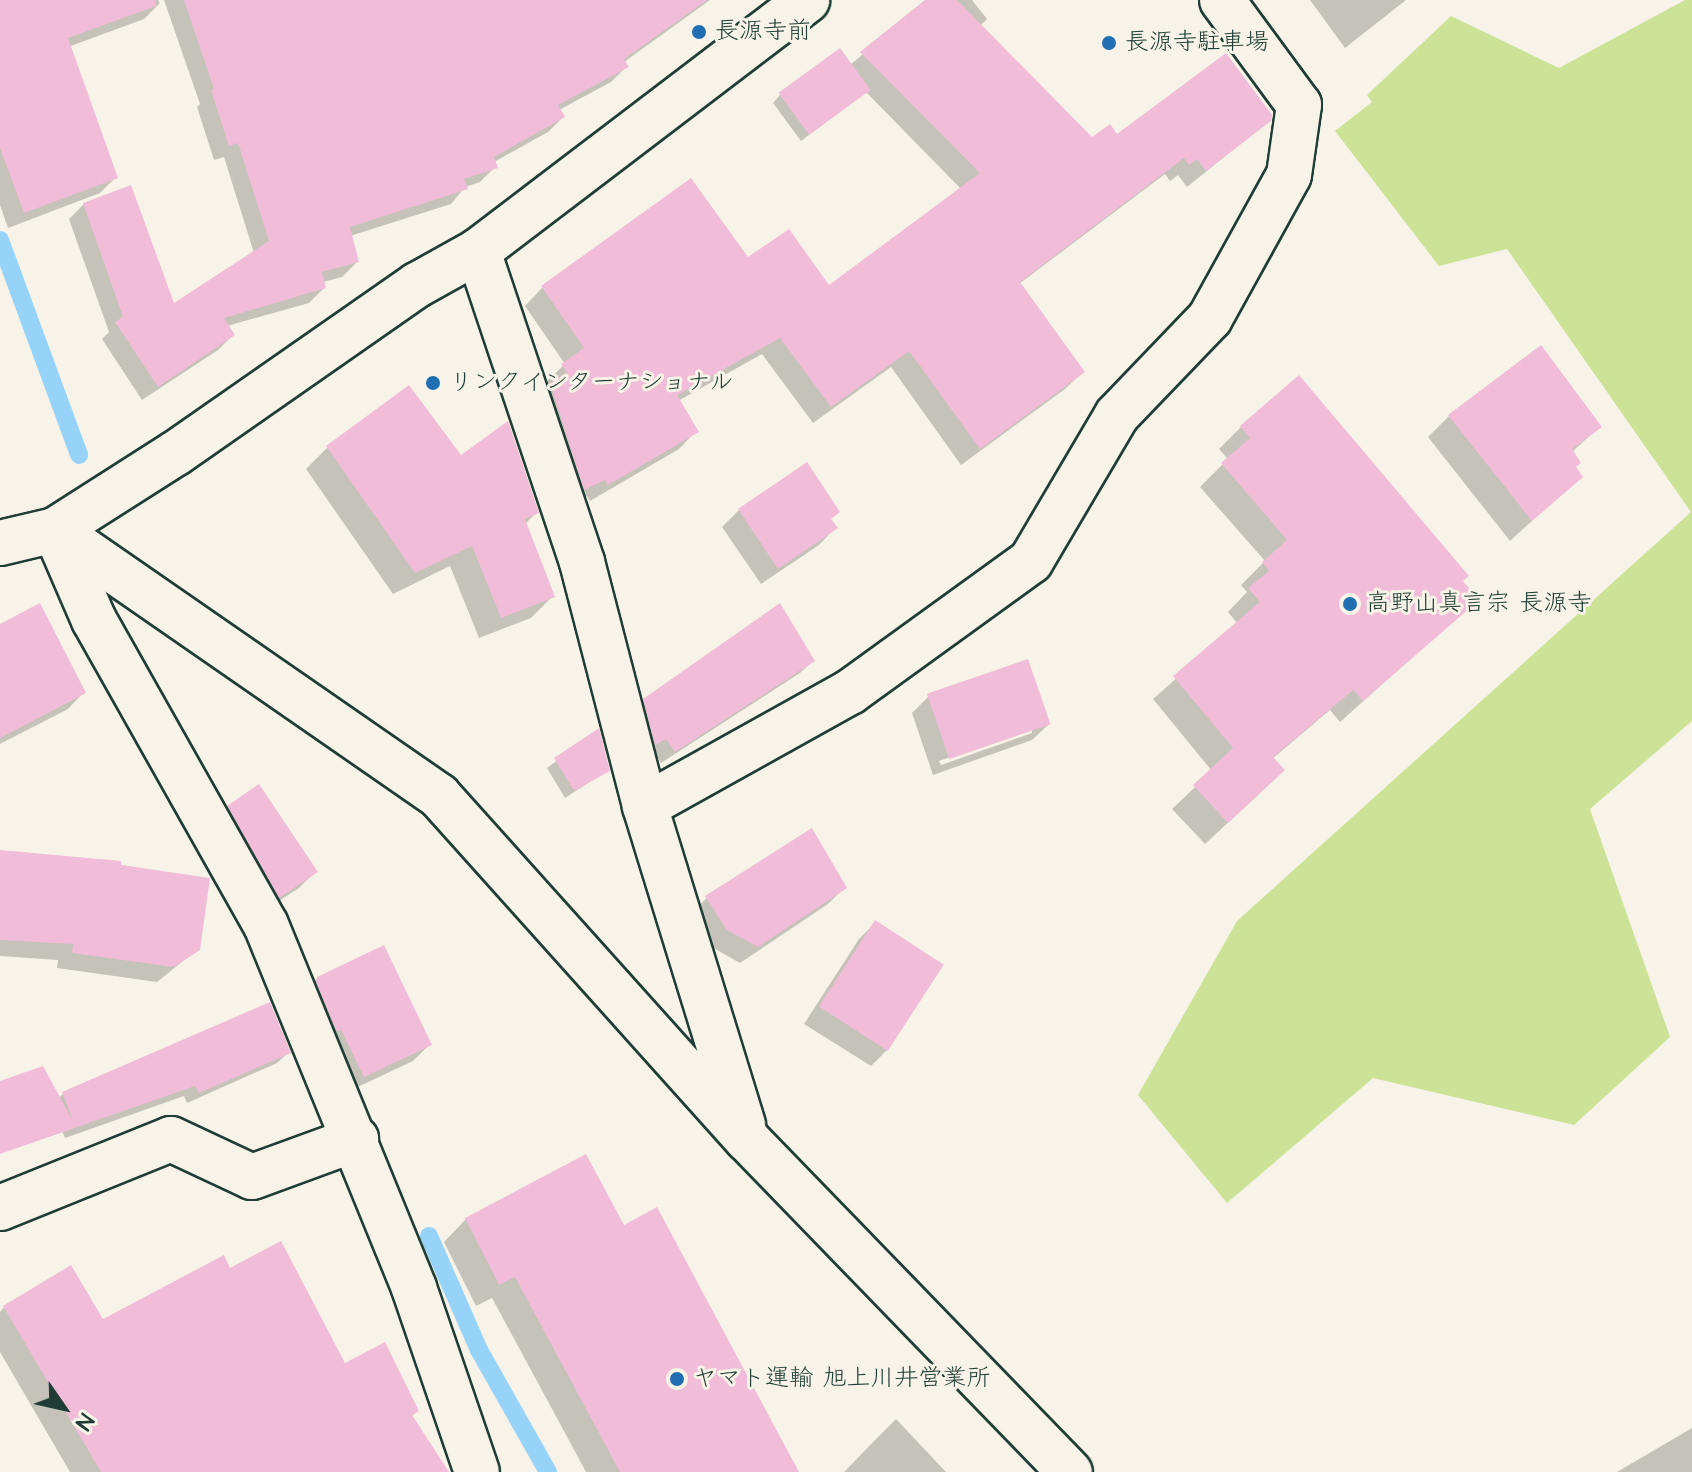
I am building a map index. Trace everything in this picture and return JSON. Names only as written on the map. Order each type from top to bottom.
[{"type":"street","points":[[0,543],[55,530],[176,453],[417,285],[478,251],[807,0]]},
{"type":"street","points":[[645,806],[850,692],[1031,561],[1117,415],[1210,318],[1289,175],[1299,105],[1222,0]]},
{"type":"street","points":[[478,251],[582,562],[645,806],[747,1139]]},
{"type":"street","points":[[55,530],[94,620],[266,925],[356,1139],[414,1288],[477,1472]]},
{"type":"street","points":[[55,530],[439,796],[747,1139],[1070,1472]]},
{"type":"street","points":[[0,1208],[171,1139],[252,1177],[356,1139]]},
{"type":"green space","points":[[1685,0],[1692,0],[1692,721],[1590,809],[1670,1037],[1574,1125],[1373,1078],[1227,1203],[1138,1095],[1237,921],[1691,512],[1507,249],[1439,266],[1335,131],[1372,102],[1367,95],[1451,16],[1559,68]]},
{"type":"building","points":[[0,0],[155,0],[156,6],[68,38],[118,178],[24,213],[0,148]]},
{"type":"building","points":[[184,0],[707,0],[624,59],[629,67],[558,105],[565,117],[494,157],[498,168],[464,179],[468,189],[350,227],[359,262],[322,272],[326,288],[224,318],[235,335],[158,387],[115,322],[123,317],[83,203],[131,185],[174,303],[269,241],[238,143],[229,146],[211,90],[214,89]]},
{"type":"building","points":[[925,0],[957,0],[1092,137],[1110,124],[1117,134],[1226,53],[1272,115],[1271,121],[1206,171],[1197,159],[1189,165],[1184,158],[1020,282],[1085,372],[980,449],[909,351],[831,407],[780,338],[677,395],[699,432],[608,485],[605,480],[584,490],[550,383],[567,372],[561,364],[584,348],[541,286],[691,178],[748,257],[789,229],[829,285],[980,173],[860,52]]},
{"type":"building","points":[[840,48],[871,90],[809,135],[779,93]]},
{"type":"building","points":[[1541,345],[1602,427],[1572,449],[1581,463],[1576,467],[1583,477],[1532,521],[1448,415]]},
{"type":"building","points":[[1299,375],[1469,576],[1463,581],[1479,600],[1363,701],[1353,690],[1273,757],[1285,770],[1228,823],[1193,785],[1233,748],[1173,676],[1260,602],[1248,588],[1269,571],[1262,562],[1287,540],[1221,463],[1250,438],[1240,426]]},
{"type":"building","points":[[409,385],[461,455],[508,421],[539,513],[525,519],[555,597],[501,618],[472,546],[415,573],[326,446]]},
{"type":"building","points":[[807,462],[840,512],[831,519],[838,528],[778,569],[738,509]]},
{"type":"building","points":[[40,603],[86,693],[0,738],[0,624]]},
{"type":"building","points":[[780,603],[815,661],[675,752],[666,739],[655,745],[643,699]]},
{"type":"building","points":[[1028,659],[1050,724],[949,759],[927,694]]},
{"type":"building","points":[[599,728],[610,771],[574,791],[554,758]]},
{"type":"building","points":[[259,784],[318,872],[279,898],[227,806]]},
{"type":"building","points":[[812,828],[847,888],[758,947],[727,930],[705,896]]},
{"type":"building","points":[[0,850],[121,861],[121,865],[210,878],[200,950],[174,967],[72,953],[73,944],[0,940]]},
{"type":"building","points":[[875,920],[944,965],[888,1051],[819,1006]]},
{"type":"building","points":[[384,945],[432,1045],[364,1077],[341,1030],[337,1032],[316,982],[317,977]]},
{"type":"building","points":[[270,1002],[291,1053],[199,1093],[195,1086],[0,1154],[0,1081],[43,1066],[73,1121],[62,1092]]},
{"type":"building","points":[[586,1154],[624,1225],[657,1207],[799,1472],[620,1472],[515,1277],[499,1285],[465,1218]]},
{"type":"building","points":[[281,1241],[345,1363],[385,1342],[419,1411],[412,1415],[449,1472],[101,1472],[3,1306],[71,1265],[103,1319],[224,1255],[230,1268]]},
{"type":"waterway","points":[[0,240],[79,455]]},
{"type":"waterway","points":[[429,1236],[479,1350],[548,1472]]},
{"type":"place","name":"長源寺前","points":[[699,32]]},
{"type":"place","name":"長源寺駐車場","points":[[1109,43]]},
{"type":"place","name":"リンクインターナショナル","points":[[433,383]]},
{"type":"place","name":"高野山真言宗 長源寺","points":[[1350,604]]},
{"type":"place","name":"ヤマト運輸 旭上川井営業所","points":[[677,1379]]}]
